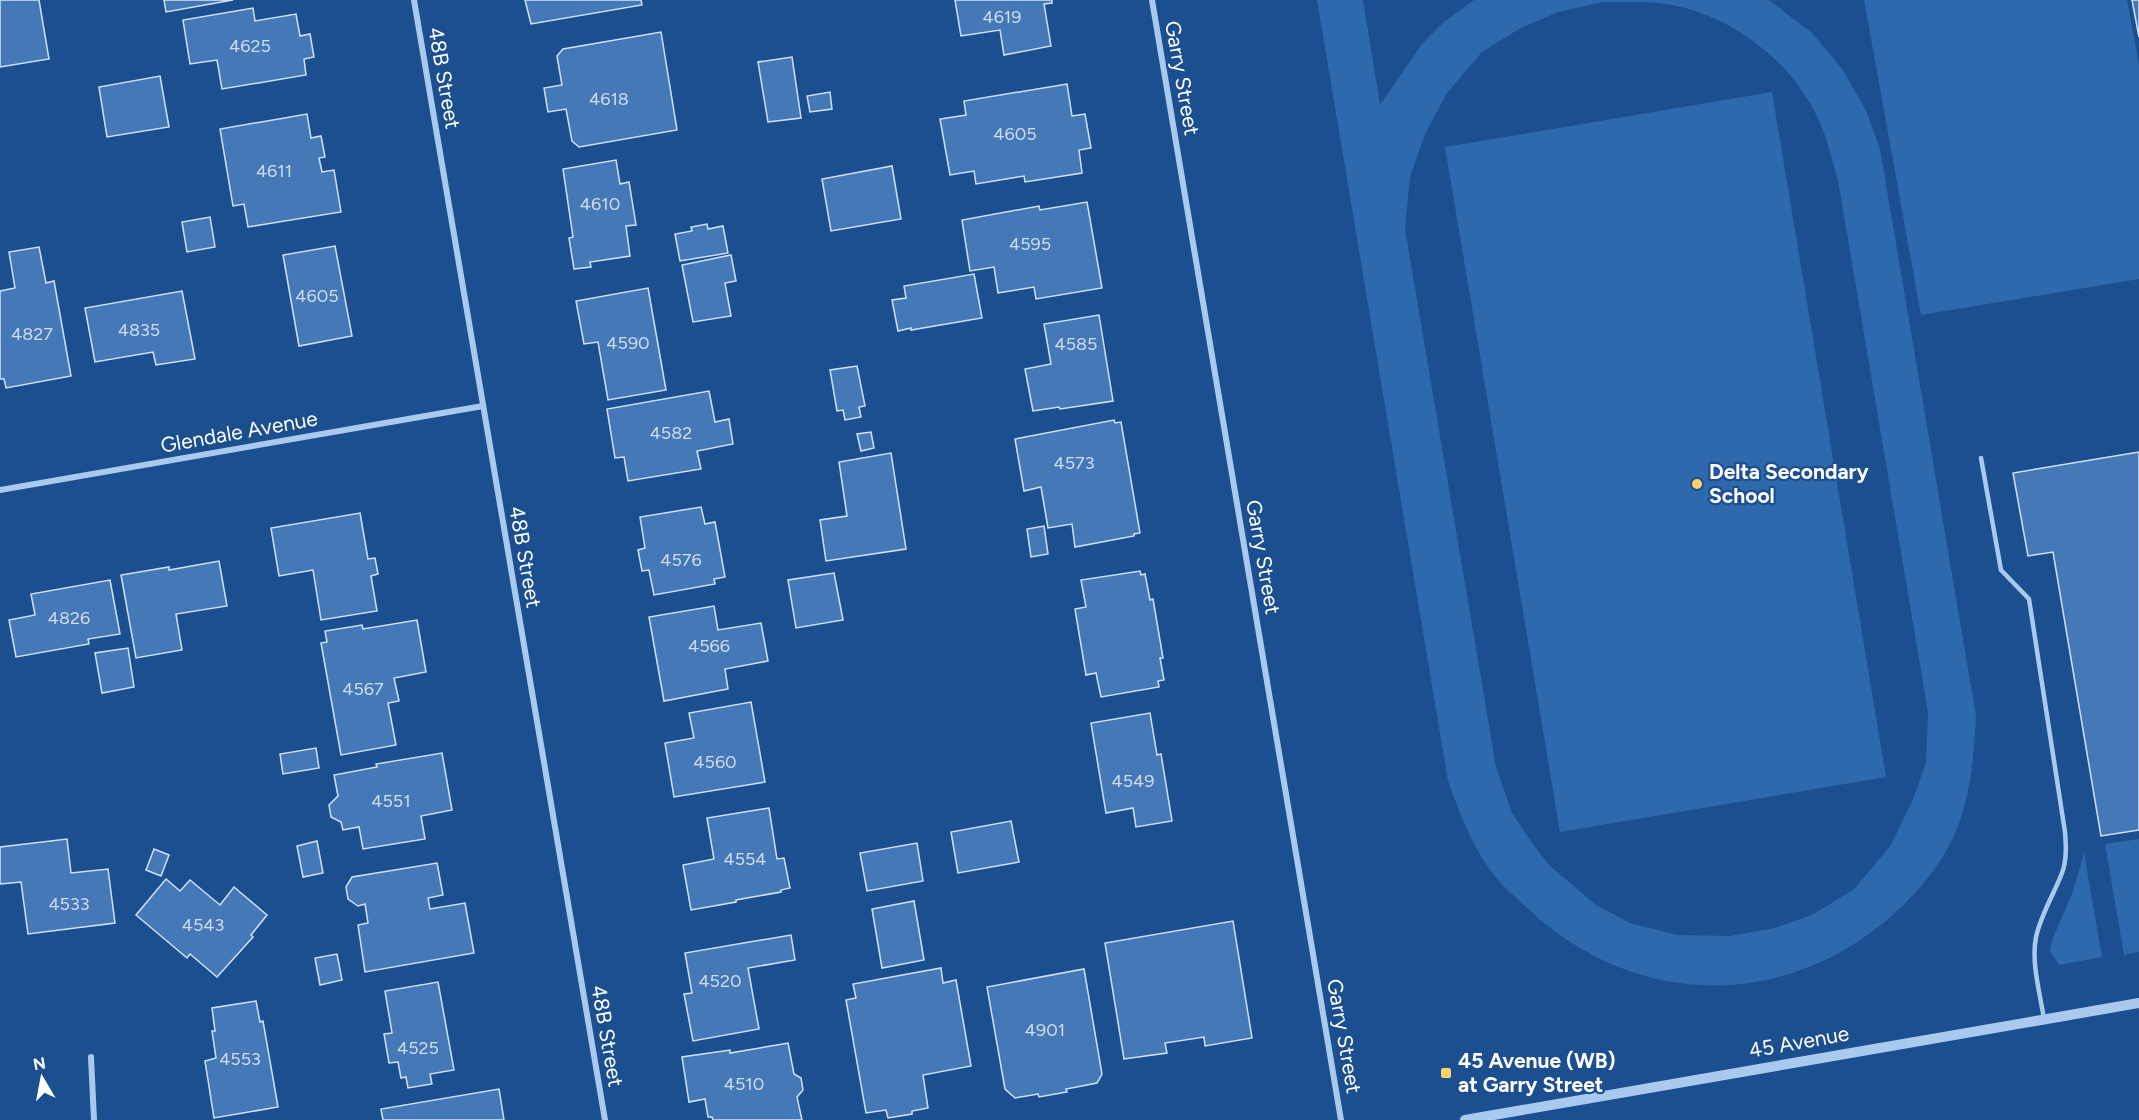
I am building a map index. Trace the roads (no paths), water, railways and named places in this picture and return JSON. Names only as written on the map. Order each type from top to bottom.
[{"type":"street","name":"48B Street","points":[[414,0],[605,1120]]},
{"type":"street","name":"Garry Street","points":[[1152,0],[1341,1120]]},
{"type":"street","name":"Glendale Avenue","points":[[0,490],[483,406]]},
{"type":"street","name":"45 Avenue","points":[[1465,1120],[2139,1004]]},
{"type":"street","points":[[91,1057],[94,1120]]},
{"type":"lane","points":[[1981,458],[2001,570],[2029,599],[2065,832],[2066,850],[2063,871],[2040,924],[2036,940],[2035,955],[2044,1019]]},
{"type":"place","name":"Delta Secondary School","points":[[1697,484]]},
{"type":"place","name":"45 Avenue (WB) at Garry Street","points":[[1446,1073]]}]
